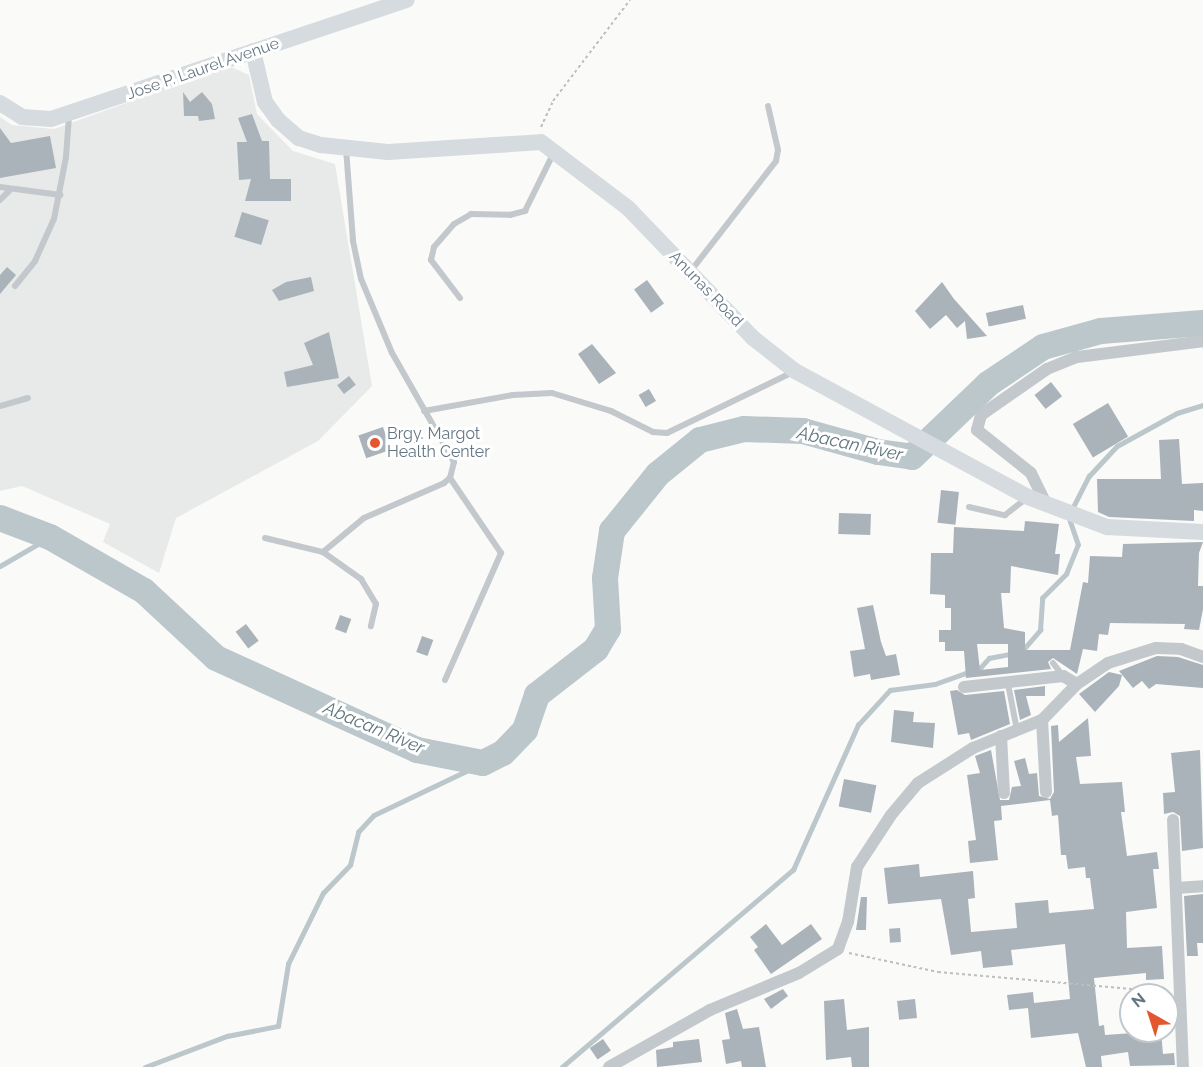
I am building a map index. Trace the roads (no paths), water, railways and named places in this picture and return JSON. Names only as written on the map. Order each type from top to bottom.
[{"type":"street","name":"Jose P. Laurel Avenue","points":[[0,103],[22,117],[51,119],[407,0]]},
{"type":"street","points":[[253,51],[265,102],[278,120],[311,143],[410,152],[548,146]]},
{"type":"street","name":"Anunas Road","points":[[548,146],[628,208],[759,344],[795,371],[960,464],[1049,506],[1123,530],[1203,532]]},
{"type":"street","points":[[1049,506],[1031,473],[977,430],[975,423],[981,415],[1047,369],[1077,357],[1203,341]]},
{"type":"street","points":[[609,1067],[710,1010],[799,973],[828,957],[844,937],[857,867],[900,803],[918,783],[951,761],[1001,736],[1042,720],[1077,684],[1108,663],[1156,648],[1181,649],[1203,657]]},
{"type":"street","points":[[964,687],[1063,676],[1077,684]]},
{"type":"street","points":[[1042,720],[1046,792]]},
{"type":"street","points":[[1001,736],[1004,793]]},
{"type":"street","points":[[1173,820],[1183,1067]]},
{"type":"street","points":[[1176,888],[1203,886]]},
{"type":"lane","points":[[690,272],[776,161],[778,150],[768,105]]},
{"type":"lane","points":[[15,286],[46,242],[60,195],[69,114]]},
{"type":"lane","points":[[345,146],[353,240],[361,279],[379,325],[424,411],[454,462],[450,478],[501,553],[445,680]]},
{"type":"lane","points":[[460,298],[431,260],[434,247],[454,224],[471,214],[510,215],[525,212],[548,146]]},
{"type":"lane","points":[[0,187],[9,191],[60,195]]},
{"type":"lane","points":[[0,200],[9,191]]},
{"type":"lane","points":[[424,411],[513,395],[552,393],[611,411],[653,432],[667,433],[795,371]]},
{"type":"lane","points":[[0,406],[28,398]]},
{"type":"lane","points":[[323,552],[364,518],[450,478]]},
{"type":"lane","points":[[969,507],[1005,515],[1028,497]]},
{"type":"lane","points":[[265,538],[323,552],[361,579],[376,604],[371,626]]},
{"type":"lane","points":[[1053,663],[1063,676]]},
{"type":"lane","points":[[1009,689],[1017,730]]},
{"type":"waterway","name":"Abacan River","points":[[0,518],[50,537],[144,591],[216,658],[417,750],[483,763],[503,753],[525,730],[537,695],[596,649],[608,629],[605,578],[612,531],[658,474],[700,440],[744,429],[803,431],[878,452],[912,457],[988,384],[1043,347],[1101,331],[1203,323]]},
{"type":"waterway","points":[[1072,509],[1089,476],[1117,446],[1177,413],[1203,405]]},
{"type":"waterway","points":[[1022,651],[1040,630],[1042,598],[1066,574],[1078,545],[1068,516]]},
{"type":"waterway","points":[[0,566],[50,537]]},
{"type":"waterway","points":[[562,1067],[793,870],[858,725],[890,690],[935,684],[980,668],[989,658],[1014,653]]},
{"type":"waterway","points":[[145,1067],[227,1036],[278,1026],[288,964],[323,893],[350,865],[358,832],[374,815],[483,763]]},
{"type":"place","name":"Brgy. Margot Health Center","points":[[375,443]]}]
